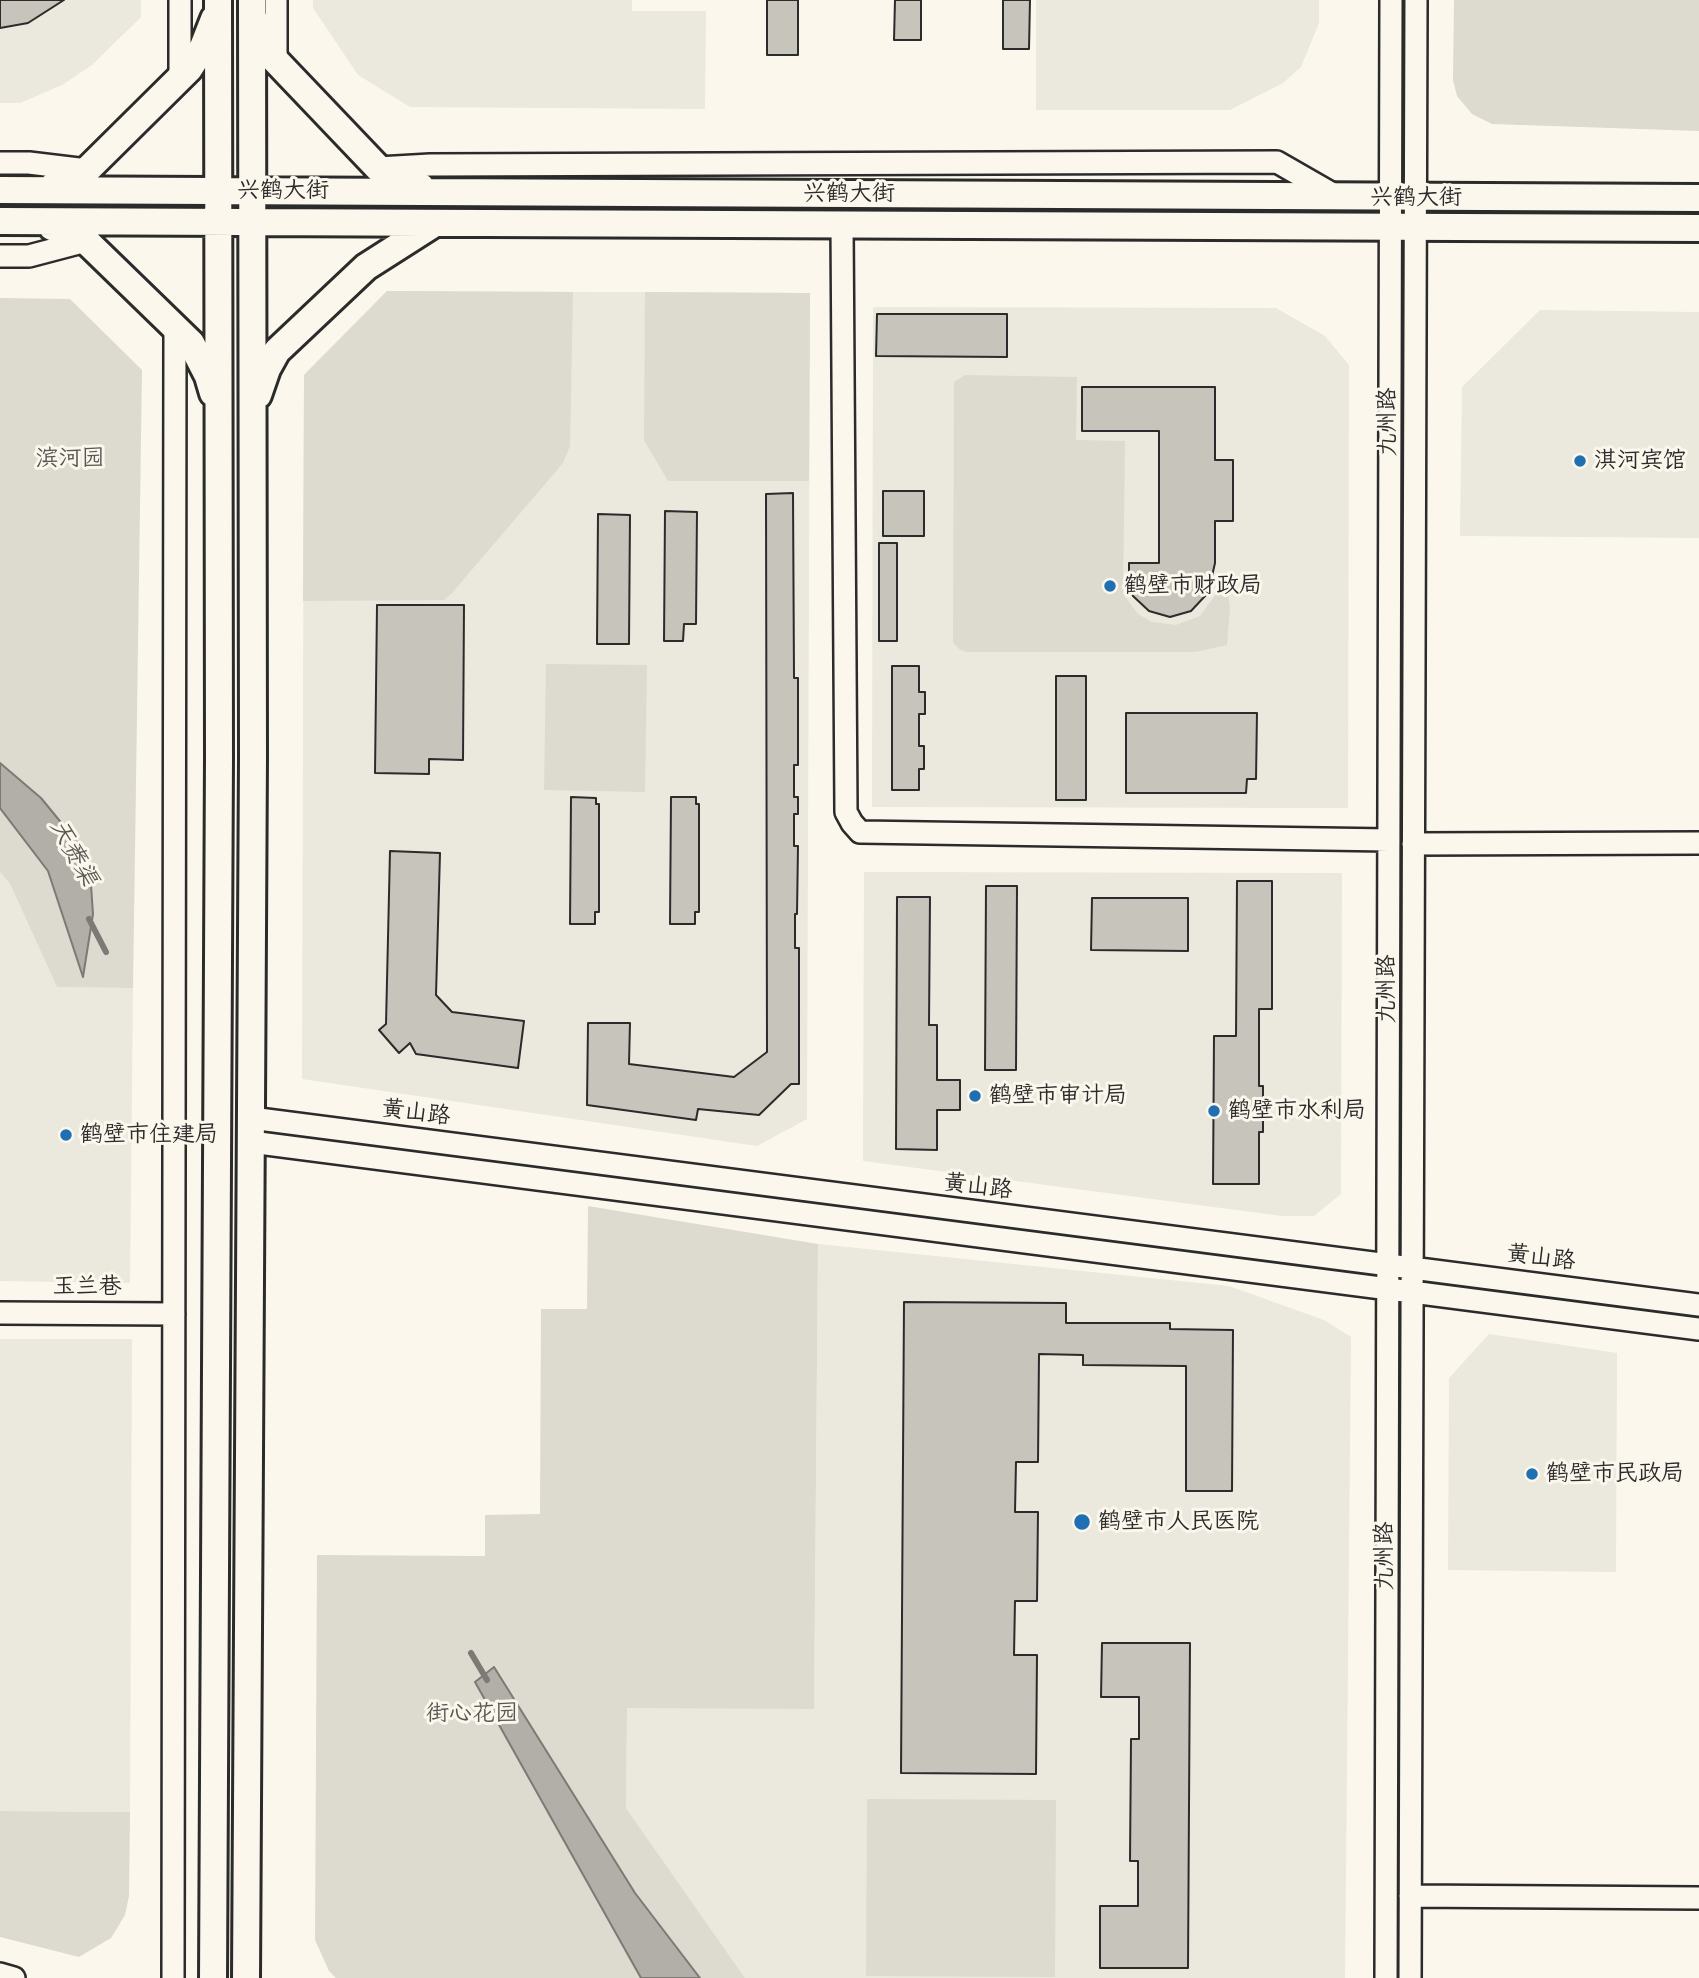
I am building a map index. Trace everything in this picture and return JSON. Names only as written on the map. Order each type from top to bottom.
[{"type":"main road","points":[[40,190],[72,180],[87,170],[189,69],[203,47],[218,4]]},
{"type":"main road","points":[[213,1978],[218,4]]},
{"type":"main road","points":[[252,9],[276,61],[378,168],[399,179],[436,192]]},
{"type":"main road","points":[[246,1978],[251,1130],[252,9]]},
{"type":"main road","name":"兴鹤大街","points":[[0,190],[1699,198]]},
{"type":"main road","name":"兴鹤大街","points":[[0,221],[1699,228]]},
{"type":"main road","points":[[37,221],[86,241],[191,343],[208,376],[219,415]]},
{"type":"main road","points":[[253,410],[267,369],[277,351],[366,267],[435,223]]},
{"type":"street","points":[[180,0],[180,78]]},
{"type":"street","points":[[276,0],[276,61]]},
{"type":"street","name":"九州路","points":[[1391,0],[1403,198],[1413,844],[1410,1978]]},
{"type":"street","name":"九州路","points":[[1403,198],[1416,0]]},
{"type":"street","points":[[378,168],[444,165],[1277,162],[1340,198]]},
{"type":"street","points":[[0,163],[29,163],[87,170]]},
{"type":"street","points":[[842,225],[846,812],[860,832],[1389,839]]},
{"type":"street","name":"九州路","points":[[1386,1978],[1389,839],[1403,228]]},
{"type":"street","points":[[0,256],[29,256],[86,241]]},
{"type":"street","points":[[173,1978],[175,326]]},
{"type":"street","points":[[1413,844],[1699,843]]},
{"type":"street","points":[[251,1130],[1412,1293],[1699,1329]]},
{"type":"street","name":"黄山路","points":[[251,1130],[1412,1268],[1699,1305]]},
{"type":"street","name":"玉兰巷","points":[[0,1313],[174,1314]]},
{"type":"street","points":[[1410,1896],[1699,1898]]},
{"type":"street","points":[[0,1975],[14,1978]]},
{"type":"shaded area","points":[[0,0],[141,0],[141,17],[92,65],[62,85],[20,103],[0,103]]},
{"type":"shaded area","points":[[313,0],[632,0],[632,11],[706,11],[705,109],[410,107],[358,75],[313,8]]},
{"type":"shaded area","points":[[1036,0],[1319,0],[1319,23],[1301,67],[1283,83],[1230,110],[1036,110]]},
{"type":"shaded area","points":[[387,291],[810,293],[807,1119],[757,1146],[302,1079],[304,375]]},
{"type":"shaded area","name":"鹤壁市财政局","points":[[873,307],[1276,308],[1325,336],[1349,365],[1348,808],[872,807]]},
{"type":"shaded area","name":"淇河宾馆","points":[[1540,310],[1699,312],[1699,538],[1460,536],[1462,387]]},
{"type":"shaded area","name":"鹤壁市住建局","points":[[0,872],[10,884],[57,987],[133,988],[130,1283],[0,1281]]},
{"type":"shaded area","points":[[864,872],[1342,873],[1341,1194],[1314,1216],[1282,1216],[863,1161]]},
{"type":"shaded area","name":"鹤壁市人民医院","points":[[818,1244],[1229,1286],[1324,1320],[1351,1337],[1345,1978],[745,1978],[626,1808],[627,1707],[814,1708]]},
{"type":"shaded area","name":"鹤壁市民政局","points":[[1489,1334],[1617,1353],[1616,1572],[1448,1570],[1449,1378]]},
{"type":"shaded area","points":[[0,1339],[132,1339],[130,1812],[0,1811]]},
{"type":"green space","points":[[1454,0],[1699,0],[1699,131],[1492,124],[1472,114],[1457,96],[1453,80]]},
{"type":"green space","points":[[387,291],[573,292],[570,446],[563,463],[444,600],[303,601],[304,375]]},
{"type":"green space","points":[[645,292],[810,293],[809,481],[668,481],[644,440]]},
{"type":"green space","name":"滨河园","points":[[0,298],[70,299],[142,370],[133,988],[57,987],[10,884],[0,872]]},
{"type":"green space","points":[[965,375],[1077,377],[1076,440],[1125,441],[1123,594],[1138,614],[1152,622],[1176,625],[1200,616],[1222,586],[1228,591],[1230,608],[1227,645],[1195,652],[966,652],[959,649],[953,642],[954,382]]},
{"type":"green space","points":[[546,664],[647,665],[645,792],[544,790]]},
{"type":"green space","name":"街心花园","points":[[588,1206],[818,1244],[814,1709],[627,1708],[626,1808],[745,1978],[336,1978],[329,1971],[315,1940],[317,1555],[485,1556],[485,1515],[540,1514],[541,1309],[587,1309]]},
{"type":"green space","points":[[867,1799],[1056,1800],[1055,1977],[866,1976]]},
{"type":"green space","points":[[0,1811],[130,1812],[129,1896],[125,1915],[111,1938],[79,1957],[0,1937]]},
{"type":"water","points":[[0,763],[41,798],[77,842],[91,885],[93,914],[83,977],[48,871],[0,808]]},
{"type":"water","points":[[494,1667],[635,1893],[700,1978],[641,1978],[475,1682]]},
{"type":"building","points":[[0,0],[64,0],[28,23],[0,28]]},
{"type":"building","points":[[767,0],[798,0],[798,55],[767,55]]},
{"type":"building","points":[[895,0],[921,0],[921,40],[894,40]]},
{"type":"building","points":[[1003,0],[1030,0],[1029,49],[1003,49]]},
{"type":"building","points":[[877,314],[1007,314],[1007,357],[876,356]]},
{"type":"building","points":[[1082,387],[1215,387],[1215,460],[1233,460],[1233,521],[1215,521],[1215,563],[1210,585],[1206,595],[1191,611],[1170,617],[1149,611],[1133,596],[1129,585],[1129,563],[1159,563],[1159,431],[1082,431]]},
{"type":"building","points":[[883,491],[924,491],[924,536],[883,536]]},
{"type":"building","points":[[793,493],[794,678],[798,678],[798,765],[794,765],[794,797],[798,797],[798,814],[794,814],[794,846],[798,846],[795,948],[799,948],[799,1084],[791,1084],[759,1115],[698,1109],[696,1120],[587,1105],[588,1023],[630,1023],[629,1064],[734,1077],[767,1052],[766,494]]},
{"type":"building","points":[[665,511],[697,512],[696,624],[684,624],[683,641],[664,641]]},
{"type":"building","points":[[598,514],[630,515],[629,644],[597,644]]},
{"type":"building","points":[[879,543],[897,543],[897,641],[879,641]]},
{"type":"building","points":[[377,605],[464,605],[463,760],[429,759],[429,774],[375,773]]},
{"type":"building","points":[[892,666],[919,666],[919,692],[925,692],[925,714],[919,714],[919,746],[924,746],[924,769],[919,769],[919,790],[892,790]]},
{"type":"building","points":[[1056,676],[1086,676],[1086,800],[1056,800]]},
{"type":"building","points":[[1126,713],[1257,713],[1256,779],[1247,779],[1246,793],[1126,793]]},
{"type":"building","points":[[571,797],[596,798],[596,804],[599,804],[599,912],[595,912],[595,924],[570,924]]},
{"type":"building","points":[[671,797],[696,797],[696,804],[699,804],[699,912],[695,912],[695,924],[670,924]]},
{"type":"building","points":[[390,851],[440,853],[436,995],[452,1012],[524,1021],[518,1068],[416,1054],[410,1043],[399,1053],[379,1030],[386,1024]]},
{"type":"building","points":[[1237,881],[1272,881],[1272,1009],[1259,1009],[1259,1086],[1263,1086],[1263,1132],[1259,1132],[1259,1184],[1213,1184],[1214,1036],[1236,1036]]},
{"type":"building","points":[[986,886],[1017,886],[1016,1070],[985,1070]]},
{"type":"building","points":[[897,897],[930,897],[929,1025],[937,1025],[937,1080],[960,1080],[960,1110],[937,1110],[937,1150],[896,1149]]},
{"type":"building","points":[[1092,898],[1188,898],[1188,951],[1091,950]]},
{"type":"building","points":[[904,1302],[1066,1303],[1066,1323],[1170,1323],[1170,1329],[1233,1330],[1232,1491],[1186,1491],[1186,1366],[1083,1365],[1083,1355],[1039,1354],[1038,1462],[1016,1462],[1015,1512],[1038,1512],[1037,1601],[1015,1601],[1014,1655],[1037,1655],[1036,1774],[901,1773]]},
{"type":"building","points":[[1102,1643],[1190,1643],[1188,1968],[1100,1968],[1100,1906],[1138,1906],[1138,1861],[1130,1861],[1131,1739],[1139,1739],[1139,1697],[1101,1697]]},
{"type":"waterway","name":"天赉渠","points":[[89,919],[106,952]]},
{"type":"waterway","points":[[471,1653],[487,1680]]},
{"type":"place","name":"淇河宾馆","points":[[1580,461]]},
{"type":"place","name":"鹤壁市财政局","points":[[1110,586]]},
{"type":"place","name":"鹤壁市审计局","points":[[975,1096]]},
{"type":"place","name":"鹤壁市水利局","points":[[1214,1111]]},
{"type":"place","name":"鹤壁市住建局","points":[[66,1135]]},
{"type":"place","name":"鹤壁市民政局","points":[[1532,1474]]},
{"type":"place","name":"鹤壁市人民医院","points":[[1082,1522]]}]
